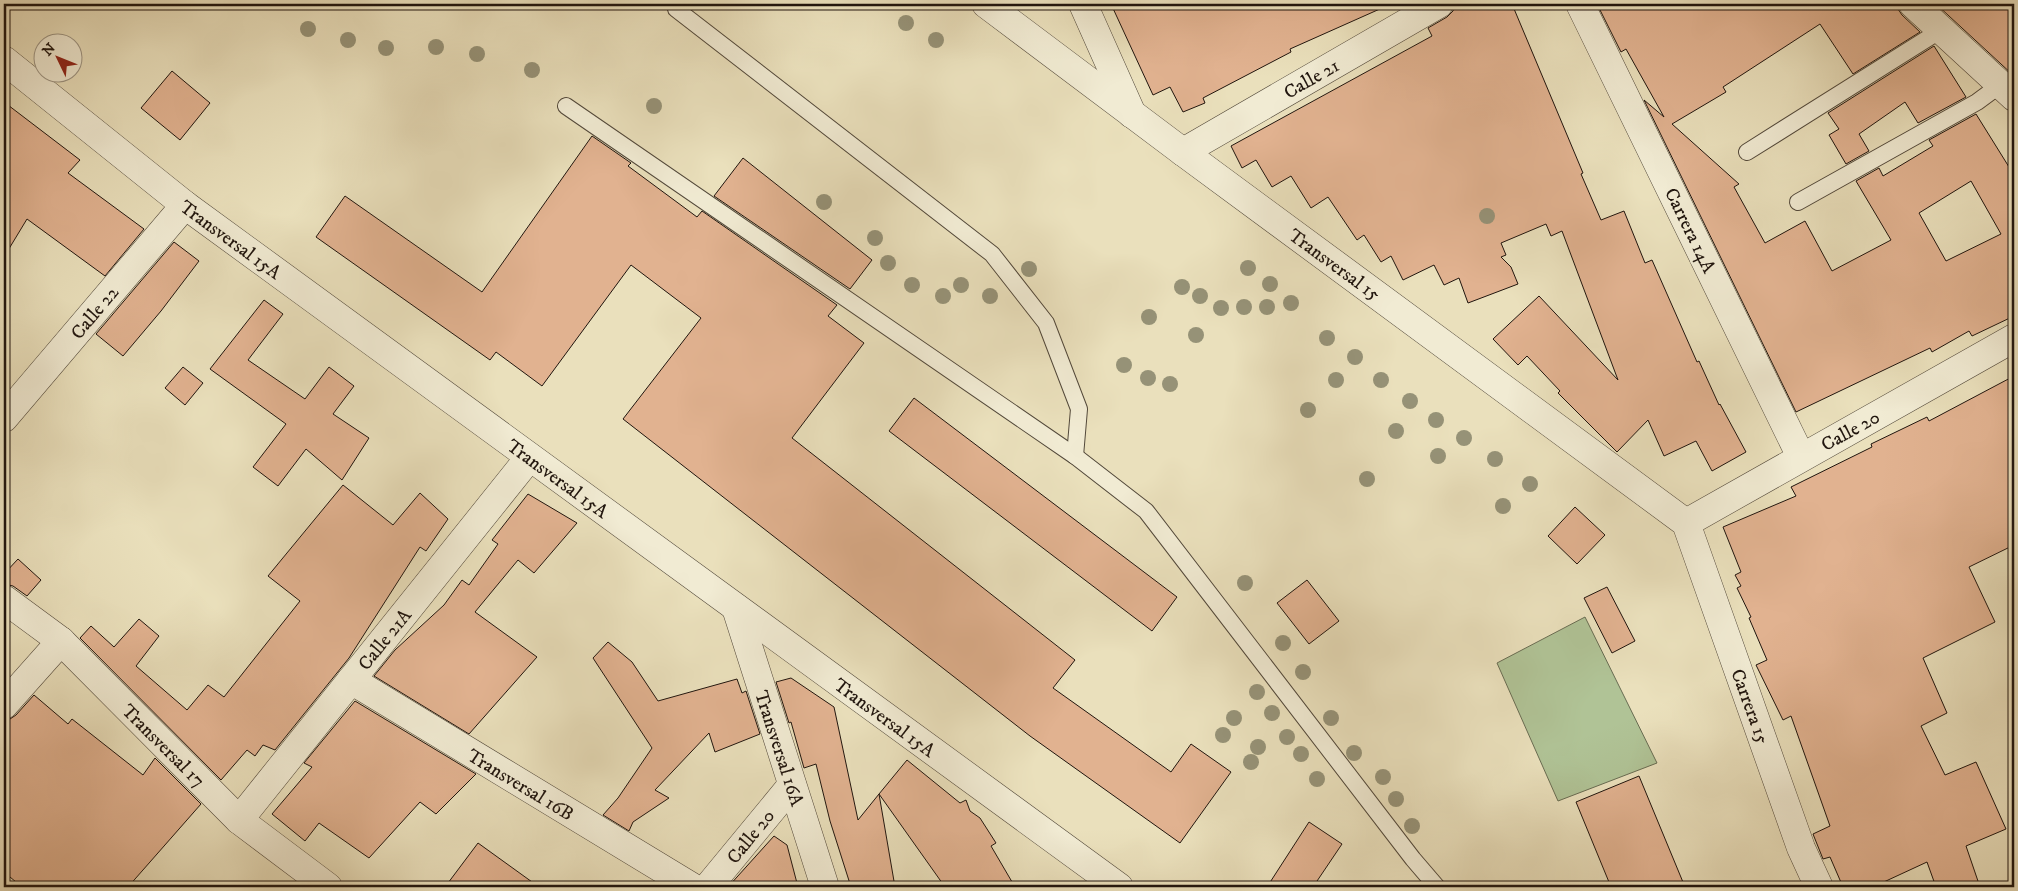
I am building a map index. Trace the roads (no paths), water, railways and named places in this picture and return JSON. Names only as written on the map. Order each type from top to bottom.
[{"type":"street","name":"Transversal 15","points":[[986,4],[1183,152],[1686,522]]},
{"type":"street","points":[[1083,4],[1132,114]]},
{"type":"street","name":"Calle 21","points":[[1183,152],[1439,4]]},
{"type":"street","name":"Carrera 14A","points":[[1580,4],[1802,457]]},
{"type":"street","points":[[1913,4],[2007,91]]},
{"type":"street","name":"Transversal 15A","points":[[4,60],[185,205],[1119,887]]},
{"type":"street","name":"Calle 22","points":[[4,418],[185,205]]},
{"type":"street","name":"Calle 20","points":[[1686,522],[2014,338]]},
{"type":"street","name":"Calle 21A","points":[[239,820],[529,458]]},
{"type":"street","name":"Carrera 15","points":[[1686,522],[1801,848],[1819,887]]},
{"type":"street","name":"Transversal 17","points":[[4,599],[60,641],[239,820],[328,887]]},
{"type":"street","name":"Transversal 16A","points":[[736,608],[825,887]]},
{"type":"street","points":[[4,705],[60,641]]},
{"type":"street","name":"Transversal 16B","points":[[351,680],[692,887]]},
{"type":"street","name":"Calle 20","points":[[708,887],[792,785]]},
{"type":"lane","points":[[676,9],[992,254],[1046,323],[1079,410],[1075,456]]},
{"type":"lane","points":[[1748,152],[1941,30]]},
{"type":"lane","points":[[1798,202],[1977,102],[2007,91]]},
{"type":"lane","points":[[566,106],[1075,456],[1146,511],[1413,859],[1437,887]]}]
